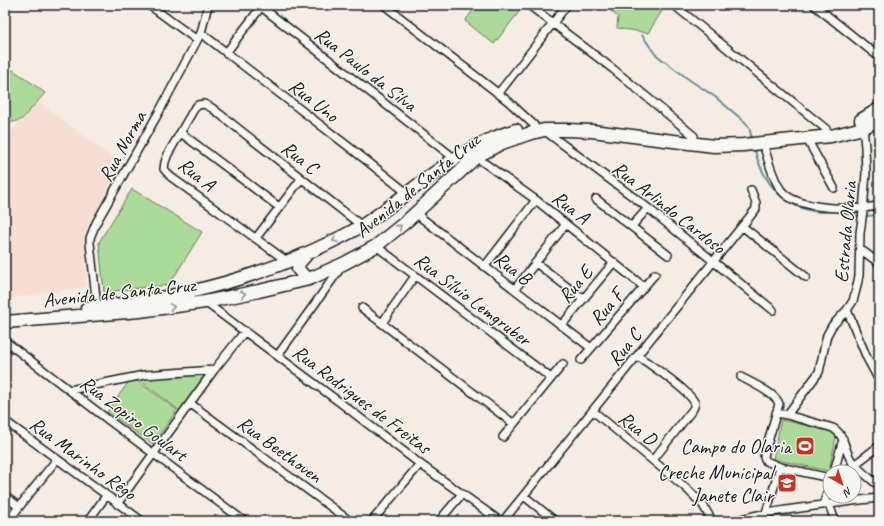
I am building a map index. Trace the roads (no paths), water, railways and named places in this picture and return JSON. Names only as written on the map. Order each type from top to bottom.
[{"type":"main road","name":"Avenida de Santa Cruz","points":[[6,321],[133,312],[204,302],[272,288],[309,278],[345,263],[376,246],[415,213],[476,157],[491,148],[539,128],[592,131],[714,146],[826,129],[855,122],[879,110]]},
{"type":"main road","name":"Avenida de Santa Cruz","points":[[6,321],[96,307],[141,302],[203,289],[288,262],[336,240],[362,226],[454,158],[499,135],[572,122],[694,136],[754,141],[807,140],[863,128],[879,119]]},
{"type":"main road","points":[[406,193],[415,203],[415,213]]},
{"type":"main road","points":[[309,252],[301,259],[298,266],[300,272],[309,278]]},
{"type":"street","points":[[149,5],[199,36]]},
{"type":"street","name":"Rua Norma","points":[[96,307],[90,238],[96,223],[156,118],[199,36],[208,5]]},
{"type":"street","name":"Rua Arlindo Cardoso","points":[[384,5],[539,128],[648,208],[712,262],[773,310]]},
{"type":"street","points":[[529,5],[613,69],[694,136]]},
{"type":"street","points":[[498,94],[567,5]]},
{"type":"street","points":[[674,5],[826,129]]},
{"type":"street","points":[[814,5],[879,57]]},
{"type":"street","points":[[226,53],[260,6]]},
{"type":"street","name":"Rua Paulo da Silva","points":[[260,6],[454,158]]},
{"type":"street","name":"Rua Uno","points":[[199,36],[226,53],[406,193]]},
{"type":"street","name":"Rua A","points":[[218,114],[206,104],[198,105],[194,109],[164,162],[165,170],[171,177],[288,262]]},
{"type":"street","name":"Rua C","points":[[218,114],[362,226]]},
{"type":"street","name":"Estrada Olaria","points":[[788,415],[819,372],[827,335],[832,326],[847,310],[853,300],[856,290],[859,276],[860,232],[864,209],[866,173],[863,128]]},
{"type":"street","points":[[181,134],[279,207]]},
{"type":"street","points":[[807,140],[834,188]]},
{"type":"street","points":[[754,141],[781,191],[787,195],[807,205],[818,207],[864,209],[879,206]]},
{"type":"street","name":"Rua A","points":[[476,157],[536,200],[644,287]]},
{"type":"street","points":[[256,238],[301,179]]},
{"type":"street","name":"Rua C","points":[[504,521],[756,209],[756,203],[751,190]]},
{"type":"street","points":[[596,199],[668,255]]},
{"type":"street","points":[[485,266],[536,200]]},
{"type":"street","points":[[632,226],[648,208]]},
{"type":"street","name":"Rua B","points":[[415,213],[591,348]]},
{"type":"street","points":[[515,289],[566,224]]},
{"type":"street","points":[[742,226],[806,277]]},
{"type":"street","name":"Rua Sílvio Lemgruber","points":[[376,246],[551,378]]},
{"type":"street","points":[[860,249],[879,263]]},
{"type":"street","name":"Rua E","points":[[561,326],[614,262]]},
{"type":"street","points":[[278,355],[345,263]]},
{"type":"street","points":[[536,263],[583,299]]},
{"type":"street","name":"Rua F","points":[[581,360],[655,274]]},
{"type":"street","points":[[382,323],[415,276]]},
{"type":"street","name":"Rua Rodrigues de Freitas","points":[[204,302],[278,355],[461,495],[500,521]]},
{"type":"street","points":[[362,308],[514,424]]},
{"type":"street","points":[[847,310],[867,358],[879,380]]},
{"type":"street","points":[[117,504],[191,404],[214,370],[245,331]]},
{"type":"street","name":"Rua Zopiro Goulart","points":[[5,341],[244,521]]},
{"type":"street","points":[[638,356],[693,399],[695,406],[653,460]]},
{"type":"street","points":[[503,437],[563,364]]},
{"type":"street","points":[[70,390],[144,376],[214,370]]},
{"type":"street","points":[[741,376],[777,399],[779,404],[764,457],[766,461],[780,467],[822,476]]},
{"type":"street","name":"Rua Beethoven","points":[[191,404],[350,521]]},
{"type":"street","name":"Rua D","points":[[593,411],[695,496],[703,505],[712,521]]},
{"type":"street","points":[[776,413],[833,428],[840,432],[849,455],[855,464],[879,446]]},
{"type":"street","name":"Rua Marinho Rêgo","points":[[5,421],[142,521]]},
{"type":"street","points":[[836,464],[843,439]]},
{"type":"street","points":[[8,521],[57,459]]},
{"type":"street","points":[[372,521],[420,464]]},
{"type":"street","points":[[766,517],[780,467]]},
{"type":"street","points":[[862,470],[879,486]]},
{"type":"street","points":[[439,521],[461,495]]},
{"type":"street","points":[[5,496],[19,507]]},
{"type":"street","points":[[88,521],[106,496]]},
{"type":"street","points":[[524,496],[555,521]]},
{"type":"street","points":[[862,500],[879,498]]},
{"type":"street","points":[[736,521],[748,517],[766,517],[826,504],[835,521]]},
{"type":"waterway","points":[[642,35],[655,54],[714,96],[745,122],[749,127],[752,139]]},
{"type":"waterway","points":[[754,147],[762,171],[776,191],[785,199],[807,210],[820,212],[835,211],[860,216]]},
{"type":"waterway","points":[[864,216],[879,215]]},
{"type":"place","name":"Campo do Olaria","points":[[805,446]]},
{"type":"place","name":"Creche Municipal Janete Clair","points":[[787,483]]}]
